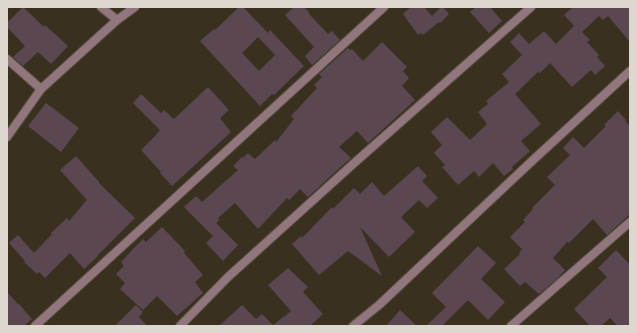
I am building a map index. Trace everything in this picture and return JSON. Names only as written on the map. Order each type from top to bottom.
[{"type":"street","points":[[101,7],[117,20]]},
{"type":"street","points":[[7,137],[41,89],[117,20],[135,7]]},
{"type":"street","points":[[35,326],[384,7]]},
{"type":"street","points":[[180,326],[234,272],[352,165],[531,7]]},
{"type":"street","points":[[7,59],[41,89]]},
{"type":"street","points":[[353,326],[379,305],[532,160],[630,71]]},
{"type":"street","points":[[511,326],[630,222]]},
{"type":"building","points":[[23,7],[44,27],[45,25],[68,46],[51,64],[38,52],[23,66],[13,57],[25,46],[7,27],[7,23]]},
{"type":"building","points":[[239,7],[243,7],[268,33],[270,30],[304,66],[274,95],[272,94],[260,106],[200,41],[214,29],[215,30]],"holes":[[[258,37],[275,55],[259,71],[242,53]]]},
{"type":"building","points":[[294,7],[304,7],[328,34],[332,31],[340,40],[312,65],[305,56],[314,47],[285,15]]},
{"type":"building","points":[[411,7],[424,7],[432,16],[441,7],[443,7],[449,14],[440,23],[439,22],[423,35],[421,33],[418,35],[403,14]]},
{"type":"building","points":[[476,7],[490,7],[502,21],[489,33],[470,12]]},
{"type":"building","points":[[573,7],[630,7],[630,42],[608,16],[603,20],[599,16],[582,32],[590,40],[587,42],[599,55],[597,57],[605,66],[595,75],[591,70],[572,87],[550,63],[540,73],[538,72],[515,94],[541,124],[521,141],[530,151],[504,176],[493,163],[479,177],[474,171],[458,185],[442,167],[445,165],[434,153],[442,145],[431,132],[447,117],[470,140],[487,124],[478,112],[488,104],[486,101],[509,82],[502,74],[522,55],[510,42],[519,33],[529,44],[544,31],[556,44],[574,26],[564,15]]},
{"type":"building","points":[[382,42],[407,67],[403,71],[409,78],[402,86],[415,100],[368,143],[357,131],[339,147],[351,158],[308,197],[300,189],[289,200],[287,198],[258,229],[235,203],[218,218],[219,220],[216,223],[238,245],[223,261],[206,243],[213,236],[184,207],[196,196],[202,202],[238,170],[233,166],[242,157],[243,158],[248,153],[255,159],[275,140],[276,142],[294,119],[291,116],[317,88],[314,85],[322,77],[319,74],[348,48],[350,50],[352,49],[363,61]]},
{"type":"building","points":[[208,87],[229,110],[220,118],[231,132],[172,186],[141,150],[160,130],[133,103],[141,94],[161,113],[164,110],[174,119]]},
{"type":"building","points":[[46,103],[79,128],[61,152],[28,126]]},
{"type":"building","points":[[618,111],[630,126],[630,214],[607,235],[593,219],[569,243],[567,242],[553,258],[565,270],[556,280],[539,294],[525,282],[520,286],[504,269],[520,254],[519,253],[522,249],[510,237],[525,222],[523,220],[533,209],[532,208],[555,185],[547,177],[570,155],[563,148],[573,137],[584,148],[606,126],[604,125]]},
{"type":"building","points":[[76,156],[99,183],[135,218],[84,269],[70,253],[45,278],[39,272],[37,274],[24,262],[25,261],[9,243],[18,235],[34,253],[52,234],[51,233],[67,218],[69,221],[87,200],[60,170]]},
{"type":"building","points":[[418,166],[427,176],[422,181],[438,198],[427,208],[419,200],[401,217],[415,232],[389,257],[360,227],[382,276],[348,251],[319,275],[292,244],[301,236],[302,238],[332,207],[333,209],[354,188],[360,194],[372,182],[384,196]]},
{"type":"building","points":[[162,227],[185,251],[184,253],[203,275],[195,282],[203,293],[177,316],[157,296],[143,310],[120,289],[125,283],[116,274],[124,266],[121,262],[133,249],[143,239],[146,242]]},
{"type":"building","points":[[478,246],[496,263],[481,279],[505,302],[488,320],[468,300],[442,326],[426,326],[446,307],[432,293]]},
{"type":"building","points":[[616,250],[630,265],[630,326],[618,326],[610,318],[601,326],[590,326],[574,309],[607,277],[598,268]]},
{"type":"building","points":[[288,268],[308,287],[303,292],[323,314],[310,326],[219,326],[242,305],[256,319],[262,314],[273,325],[291,311],[268,285]]},
{"type":"building","points":[[7,292],[32,319],[24,326],[7,326]]},
{"type":"building","points":[[136,305],[143,312],[139,317],[147,326],[115,326]]},
{"type":"building","points":[[400,310],[417,326],[386,326]]}]
